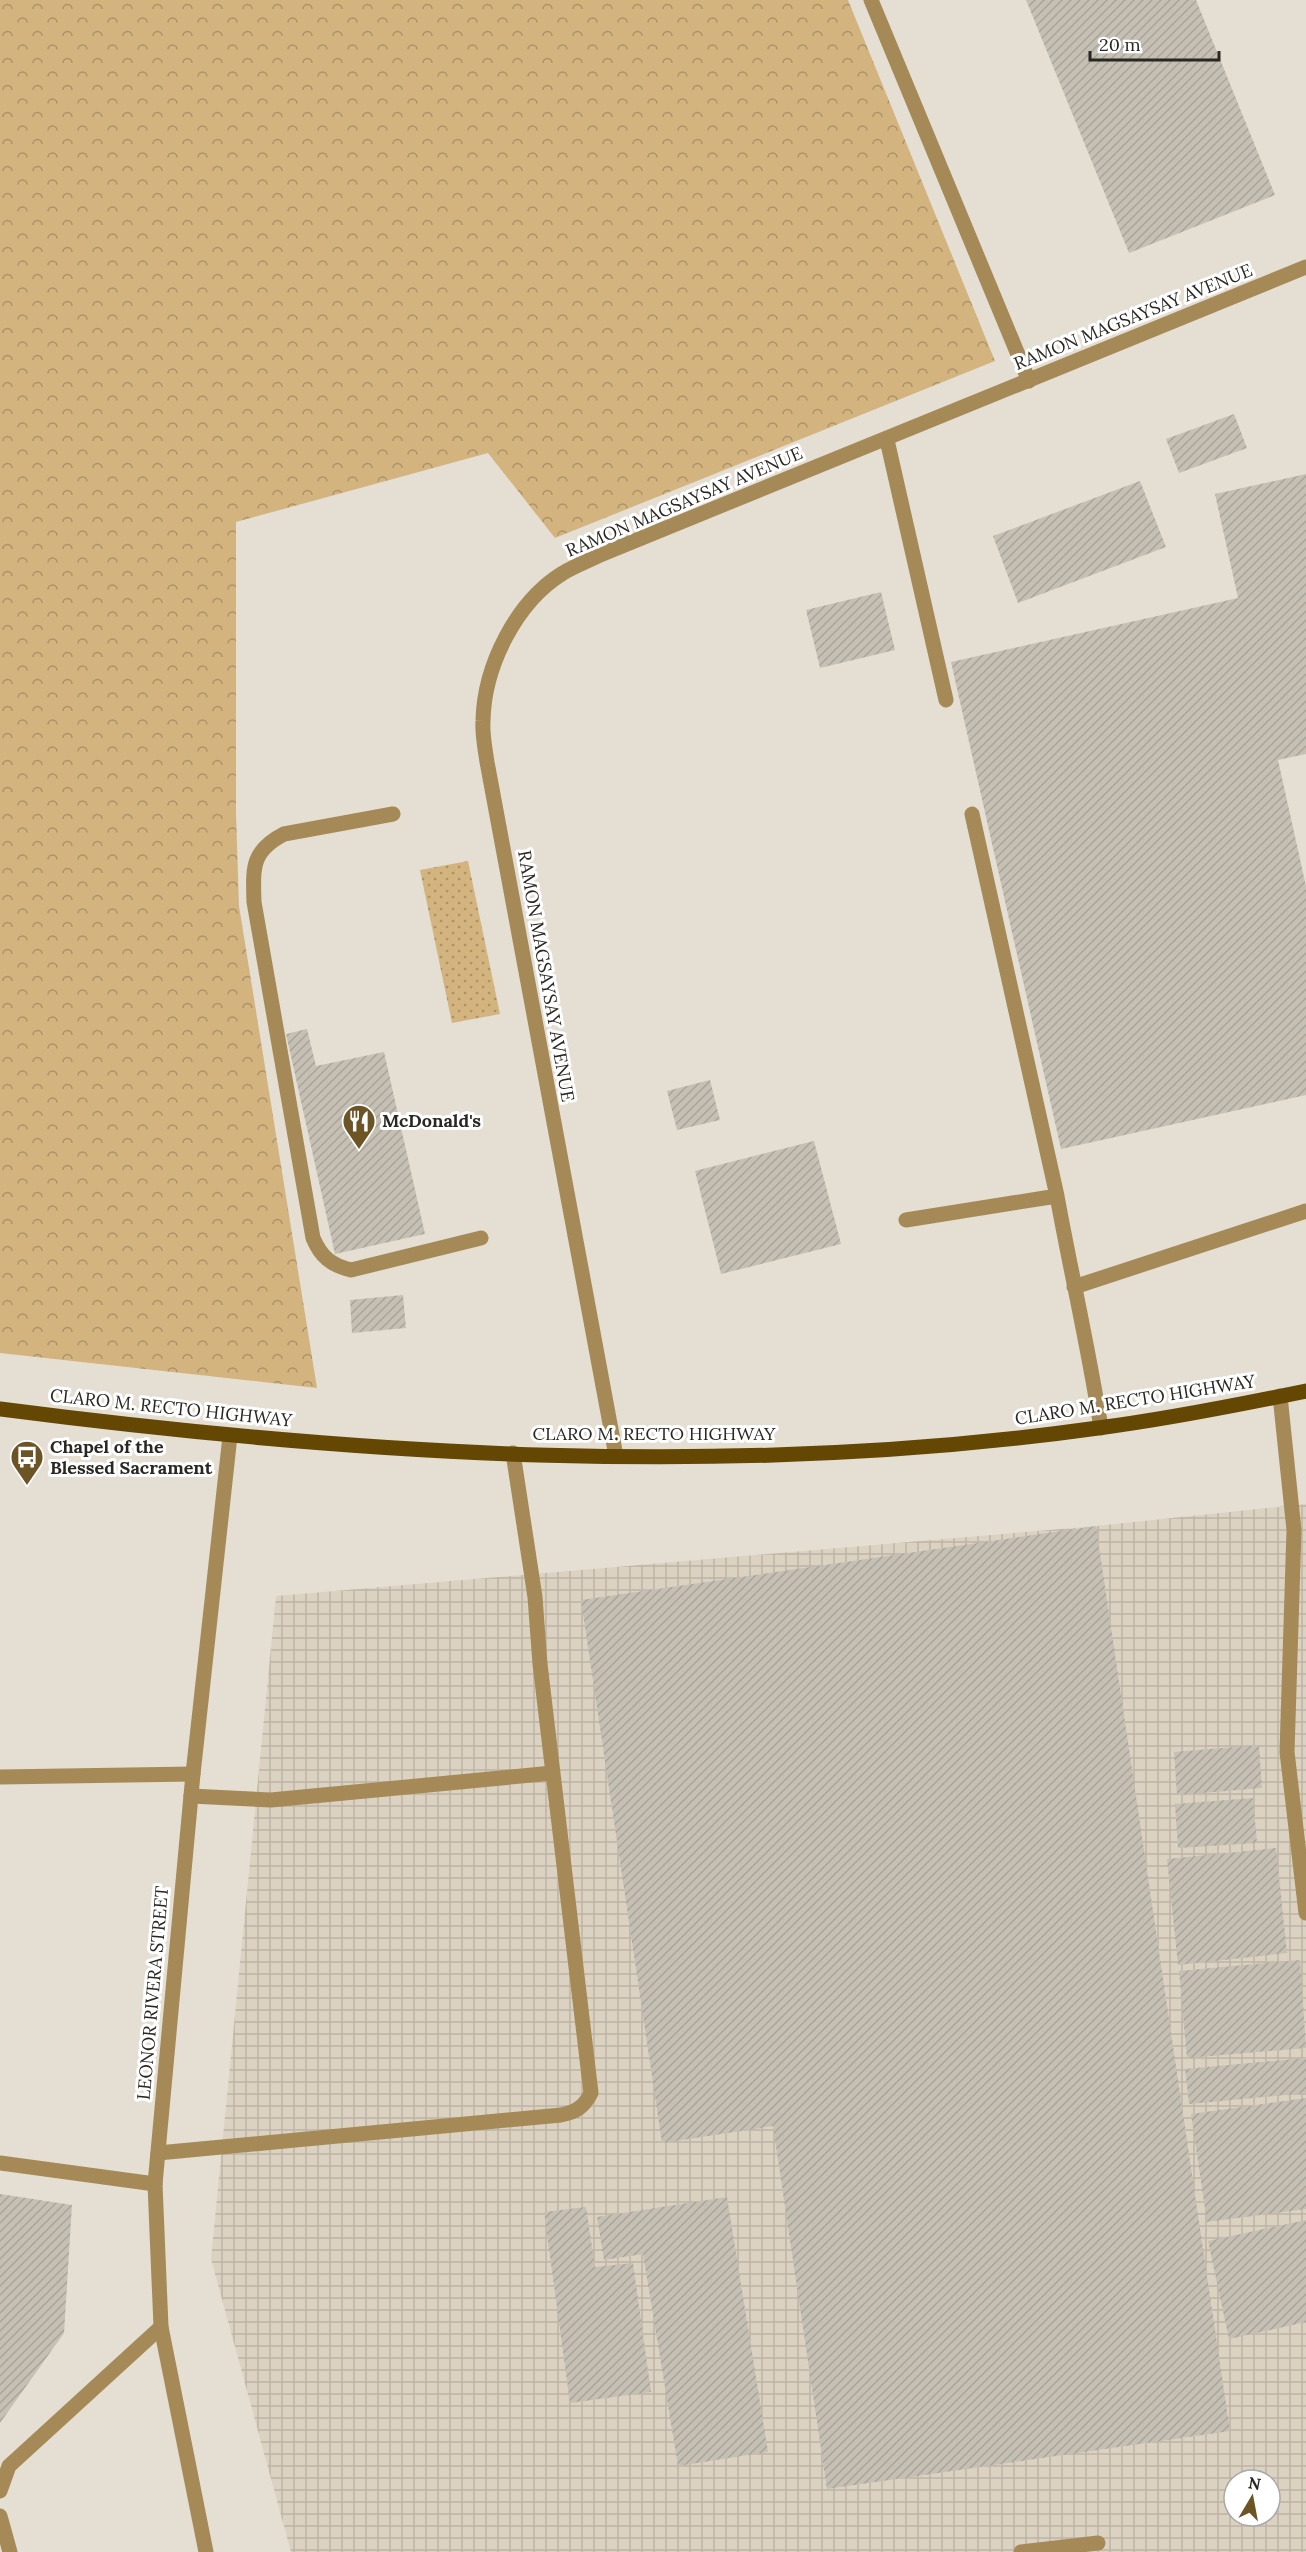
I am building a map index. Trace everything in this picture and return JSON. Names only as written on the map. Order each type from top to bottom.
[{"type":"main road","name":"CLARO M. RECTO HIGHWAY","points":[[0,1408],[230,1436],[405,1449],[616,1456],[770,1455],[1003,1440],[1101,1428],[1306,1391]]},
{"type":"street","points":[[871,0],[1029,381]]},
{"type":"street","name":"RAMON MAGSAYSAY AVENUE","points":[[616,1456],[487,762],[483,720],[488,685],[498,648],[524,608],[561,574],[600,555],[887,440],[1306,267]]},
{"type":"street","points":[[887,440],[946,700]]},
{"type":"street","points":[[393,814],[284,834],[259,852],[254,865],[254,902],[313,1238],[318,1251],[327,1260],[338,1267],[351,1270],[481,1238]]},
{"type":"street","points":[[972,814],[1057,1196],[1091,1363],[1101,1428]]},
{"type":"street","points":[[906,1220],[1057,1196]]},
{"type":"street","points":[[1074,1287],[1306,1211]]},
{"type":"street","points":[[1280,1396],[1294,1530],[1287,1752],[1306,1913]]},
{"type":"street","name":"LEONOR RIVERA STREET","points":[[206,2552],[162,2327],[155,2184],[193,1774],[230,1436]]},
{"type":"street","points":[[158,2153],[561,2115],[585,2105],[591,2093],[534,1597],[513,1453]]},
{"type":"street","points":[[191,1796],[271,1800],[553,1773]]},
{"type":"street","points":[[0,1777],[193,1774]]},
{"type":"street","points":[[0,2163],[155,2184]]},
{"type":"street","points":[[0,2490],[9,2466],[162,2327]]},
{"type":"street","points":[[0,2516],[10,2552]]},
{"type":"street","points":[[1021,2552],[1098,2543]]},
{"type":"shaded area","points":[[1306,1504],[1306,2552],[291,2552],[211,2259],[276,1596],[1096,1526]]},
{"type":"green space","points":[[0,0],[848,0],[995,361],[555,538],[488,453],[236,522],[236,813],[239,906],[317,1388],[0,1353]]},
{"type":"green space","points":[[468,861],[500,1014],[452,1023],[420,870]]},
{"type":"building","points":[[1026,0],[1196,0],[1275,195],[1129,253]]},
{"type":"building","points":[[1234,414],[1247,448],[1179,473],[1166,439]]},
{"type":"building","points":[[1306,474],[1306,754],[1278,760],[1306,886],[1306,1095],[1061,1149],[951,662],[1238,598],[1215,494]]},
{"type":"building","points":[[1140,481],[1166,547],[1018,603],[993,536]]},
{"type":"building","points":[[881,592],[895,650],[820,668],[806,610]]},
{"type":"building","name":"McDonald's","points":[[307,1029],[316,1066],[384,1052],[425,1234],[335,1254],[286,1034]]},
{"type":"building","points":[[710,1080],[720,1120],[677,1130],[667,1091]]},
{"type":"building","points":[[814,1141],[841,1244],[721,1274],[695,1171]]},
{"type":"building","points":[[403,1295],[406,1328],[352,1333],[350,1300]]},
{"type":"building","points":[[1096,1526],[1230,2431],[827,2489],[773,2126],[662,2143],[581,1600]]},
{"type":"building","points":[[1259,1745],[1262,1788],[1177,1795],[1174,1752]]},
{"type":"building","points":[[1253,1798],[1257,1843],[1178,1848],[1175,1804]]},
{"type":"building","points":[[1276,1848],[1287,1953],[1178,1965],[1167,1859]]},
{"type":"building","points":[[1300,1960],[1306,2048],[1187,2058],[1179,1971]]},
{"type":"building","points":[[1306,2058],[1306,2093],[1189,2104],[1185,2069]]},
{"type":"building","points":[[1306,2098],[1306,2209],[1207,2222],[1191,2114]]},
{"type":"building","points":[[0,2194],[72,2205],[64,2333],[0,2423]]},
{"type":"building","points":[[727,2197],[768,2452],[678,2466],[643,2254],[604,2260],[597,2217]]},
{"type":"building","points":[[586,2207],[595,2267],[633,2263],[651,2392],[570,2403],[544,2212]]},
{"type":"building","points":[[1306,2220],[1306,2322],[1229,2339],[1208,2241]]},
{"type":"place","name":"McDonald's","points":[[359,1150]]},
{"type":"place","name":"Chapel of the Blessed Sacrament","points":[[27,1486]]}]
